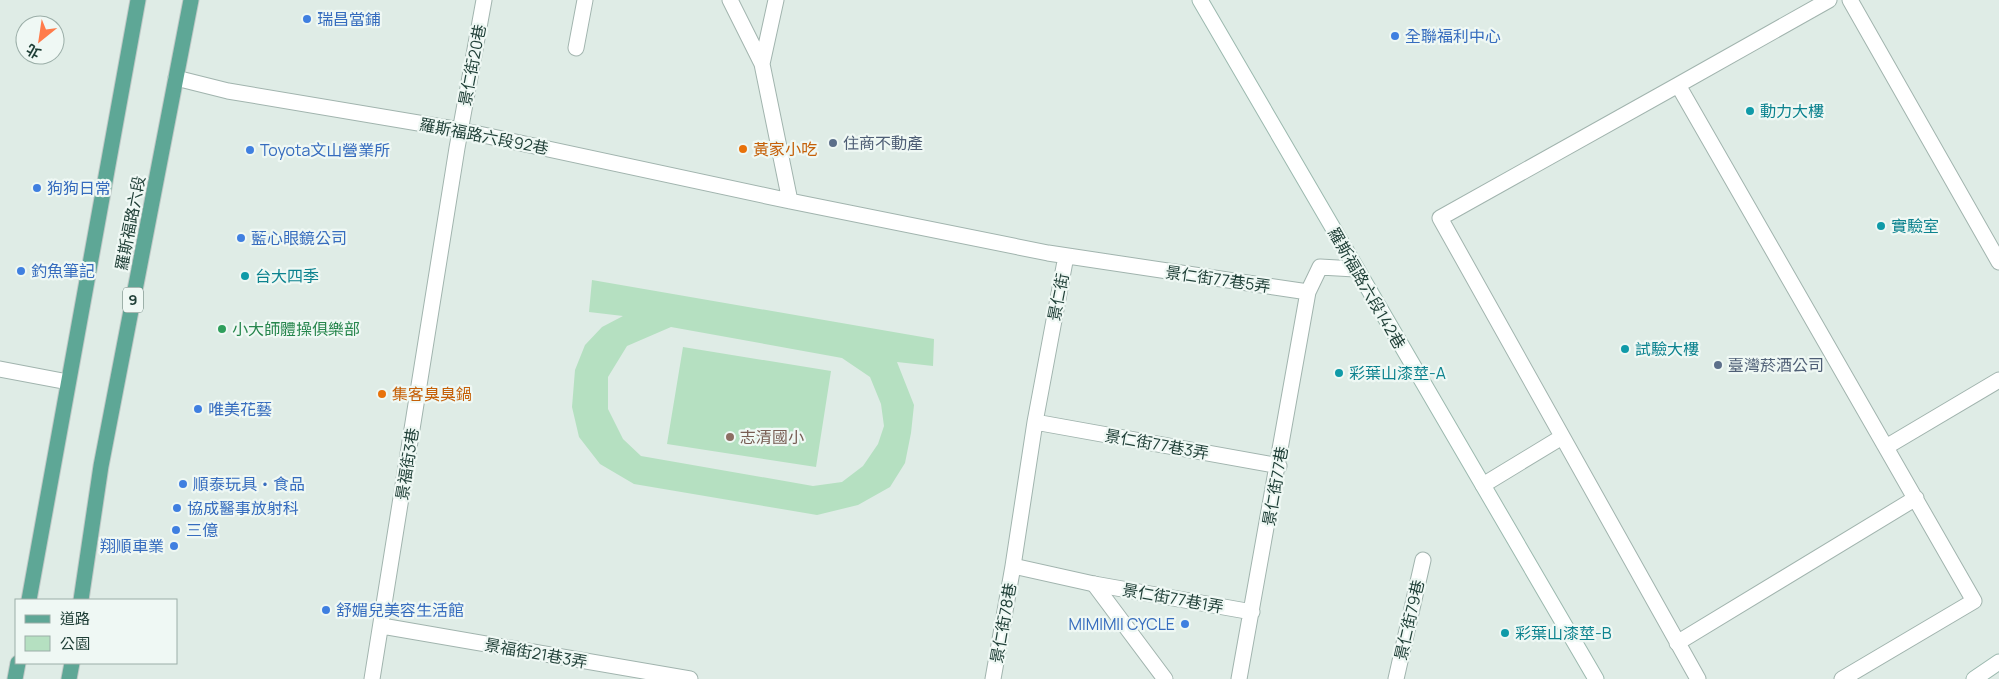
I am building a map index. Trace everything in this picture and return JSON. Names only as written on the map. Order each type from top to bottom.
[{"type":"main road","name":"羅斯福路六段","points":[[29,599],[138,0]]},
{"type":"main road","name":"羅斯福路六段","points":[[81,599],[101,466],[191,0]]},
{"type":"main road","points":[[15,679],[18,664]]},
{"type":"main road","points":[[69,679],[72,664]]},
{"type":"street","name":"景仁街20巷","points":[[460,130],[484,0]]},
{"type":"street","points":[[576,48],[585,0]]},
{"type":"street","points":[[730,0],[762,64],[790,201]]},
{"type":"street","points":[[762,64],[776,0]]},
{"type":"street","name":"羅斯福路六段142巷","points":[[1200,0],[1355,269],[1484,485],[1596,679]]},
{"type":"street","points":[[1698,679],[1440,218],[1829,0]]},
{"type":"street","points":[[1850,0],[1999,262]]},
{"type":"street","name":"羅斯福路六段92巷","points":[[176,78],[228,92],[460,130],[790,201]]},
{"type":"street","points":[[1678,85],[1974,601],[1842,679]]},
{"type":"street","name":"景福街3巷","points":[[372,679],[460,130]]},
{"type":"street","name":"景仁街","points":[[790,201],[1066,256],[1035,422],[1013,566]]},
{"type":"street","name":"景仁街77巷5弄","points":[[1066,256],[1308,292]]},
{"type":"street","points":[[1308,292],[1320,267],[1355,269]]},
{"type":"street","name":"景仁街77巷","points":[[1239,679],[1308,292]]},
{"type":"street","points":[[0,369],[68,382]]},
{"type":"street","points":[[1886,447],[1999,380]]},
{"type":"street","name":"景仁街77巷3弄","points":[[1035,422],[1278,466]]},
{"type":"street","points":[[1484,485],[1562,437]]},
{"type":"street","points":[[1677,643],[1916,498]]},
{"type":"street","name":"景仁街79巷","points":[[1396,679],[1422,560]]},
{"type":"street","points":[[1013,566],[1094,584],[1165,679]]},
{"type":"street","name":"景仁街78巷","points":[[993,679],[1013,566]]},
{"type":"street","name":"景仁街77巷1弄","points":[[1094,584],[1252,612]]},
{"type":"street","name":"景福街21巷3弄","points":[[382,626],[690,679]]},
{"type":"street","points":[[1974,679],[1999,662]]},
{"type":"green space","points":[[592,280],[934,339],[933,366],[897,362],[914,405],[905,463],[890,487],[858,505],[817,515],[634,484],[600,464],[579,437],[572,407],[575,370],[585,345],[602,327],[623,316],[589,312]],"holes":[[[671,327],[842,358],[870,377],[881,404],[884,426],[878,444],[863,466],[842,482],[813,486],[641,456],[623,439],[608,409],[608,377],[627,346]]]},
{"type":"green space","points":[[683,347],[831,371],[816,467],[667,444]]},
{"type":"place","name":"瑞昌當鋪","points":[[307,19]]},
{"type":"place","name":"全聯福利中心","points":[[1395,36]]},
{"type":"place","name":"動力大樓","points":[[1750,111]]},
{"type":"place","name":"住商不動產","points":[[833,143]]},
{"type":"place","name":"黃家小吃","points":[[743,149]]},
{"type":"place","name":"Toyota文山營業所","points":[[250,150]]},
{"type":"place","name":"狗狗日常","points":[[37,188]]},
{"type":"place","name":"實驗室","points":[[1881,226]]},
{"type":"place","name":"藍心眼鏡公司","points":[[241,238]]},
{"type":"place","name":"釣魚筆記","points":[[21,271]]},
{"type":"place","name":"台大四季","points":[[245,276]]},
{"type":"place","name":"小大師體操俱樂部","points":[[222,329]]},
{"type":"place","name":"試驗大樓","points":[[1625,349]]},
{"type":"place","name":"臺灣菸酒公司","points":[[1718,365]]},
{"type":"place","name":"彩葉山漆莖-A","points":[[1339,373]]},
{"type":"place","name":"集客臭臭鍋","points":[[382,394]]},
{"type":"place","name":"唯美花藝","points":[[198,409]]},
{"type":"place","name":"志清國小","points":[[730,437]]},
{"type":"place","name":"順泰玩具‧食品","points":[[183,484]]},
{"type":"place","name":"協成醫事放射科","points":[[177,508]]},
{"type":"place","name":"三億","points":[[176,530]]},
{"type":"place","name":"翔順車業","points":[[174,546]]},
{"type":"place","name":"舒媚兒美容生活館","points":[[326,610]]},
{"type":"place","name":"MIMIMII CYCLE","points":[[1185,624]]},
{"type":"place","name":"彩葉山漆莖-B","points":[[1505,633]]}]
